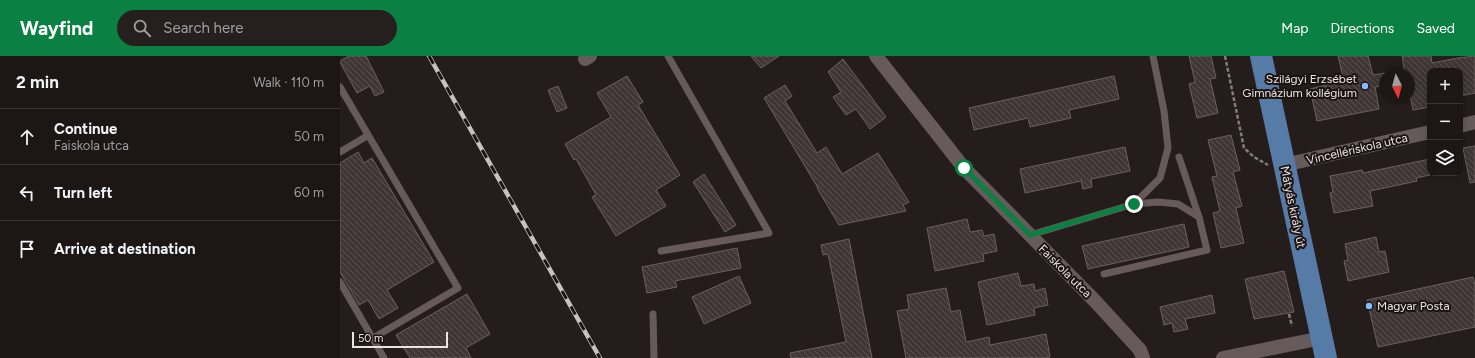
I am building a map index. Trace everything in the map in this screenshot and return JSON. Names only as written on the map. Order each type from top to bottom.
[{"type":"main road","name":"Mátyás király út","points":[[1261,56],[1278,166],[1324,348]]},
{"type":"street","name":"Faiskola utca","points":[[876,56],[964,168],[1095,301],[1140,350],[1143,358]]},
{"type":"street","points":[[1463,125],[1475,122]]},
{"type":"street","name":"Vincellériskola utca","points":[[1278,166],[1427,133]]},
{"type":"street","points":[[1223,358],[1324,348]]},
{"type":"lane","points":[[661,251],[769,233],[668,56]]},
{"type":"lane","points":[[1134,204],[1160,178],[1168,148],[1164,111],[1153,56]]},
{"type":"lane","points":[[340,87],[367,136],[458,288],[373,338]]},
{"type":"lane","points":[[340,152],[367,136]]},
{"type":"lane","points":[[1104,274],[1207,250],[1199,217],[1179,157]]},
{"type":"lane","points":[[1030,235],[1134,204],[1158,202],[1178,204],[1199,217]]},
{"type":"lane","points":[[340,282],[384,358]]},
{"type":"lane","points":[[653,314],[654,358]]},
{"type":"path","points":[[1225,56],[1244,148],[1254,157],[1278,166]]},
{"type":"path","points":[[1289,314],[1292,326]]},
{"type":"building","points":[[349,56],[366,56],[384,92],[375,96],[370,86],[357,93],[340,62]]},
{"type":"building","points":[[751,56],[779,56],[761,68]]},
{"type":"building","points":[[1189,56],[1211,56],[1216,78],[1210,79],[1218,113],[1197,118],[1189,84],[1195,82]]},
{"type":"building","points":[[1338,56],[1368,56],[1373,75],[1379,74],[1379,86],[1375,87],[1379,109],[1317,121],[1310,89],[1344,81]]},
{"type":"building","points":[[1402,56],[1431,56],[1432,63],[1475,56],[1475,93],[1463,95],[1463,68],[1427,68],[1427,108],[1413,110],[1412,104],[1415,104],[1415,68],[1404,68]]},
{"type":"building","points":[[843,59],[886,117],[870,129],[856,109],[846,115],[833,97],[841,92],[828,72]]},
{"type":"building","points":[[627,76],[643,102],[638,105],[680,175],[656,190],[666,206],[616,236],[592,197],[596,195],[576,159],[574,160],[565,144],[611,117],[597,93]]},
{"type":"building","points":[[1114,76],[1119,99],[1069,110],[1071,118],[1030,127],[1028,118],[974,130],[969,108]]},
{"type":"building","points":[[785,85],[792,96],[785,101],[817,153],[826,147],[842,174],[878,153],[909,202],[903,205],[906,211],[839,225],[764,98]]},
{"type":"building","points":[[558,86],[567,108],[557,112],[548,90]]},
{"type":"building","points":[[1231,135],[1240,170],[1233,172],[1242,206],[1236,208],[1244,243],[1221,248],[1213,213],[1220,211],[1212,177],[1217,176],[1208,140]]},
{"type":"building","points":[[1475,146],[1475,182],[1470,183],[1463,148]]},
{"type":"building","points":[[1125,147],[1130,171],[1091,179],[1092,187],[1083,189],[1081,181],[1025,193],[1020,169]]},
{"type":"building","points":[[358,152],[364,163],[372,158],[434,262],[387,290],[398,308],[379,319],[368,300],[359,305],[340,272],[340,163]]},
{"type":"building","points":[[1427,160],[1427,176],[1416,178],[1417,181],[1370,191],[1373,206],[1334,213],[1330,193],[1333,192],[1330,176],[1362,170],[1363,173]]},
{"type":"building","points":[[704,174],[736,225],[725,232],[693,182]]},
{"type":"building","points":[[967,219],[970,232],[982,230],[984,236],[994,234],[997,251],[983,254],[984,261],[935,271],[927,228]]},
{"type":"building","points":[[1184,224],[1189,247],[1088,269],[1082,246]]},
{"type":"building","points":[[1376,237],[1379,252],[1385,251],[1389,272],[1348,281],[1344,261],[1348,260],[1345,244]]},
{"type":"building","points":[[849,239],[872,358],[791,358],[790,353],[846,342],[828,254],[823,255],[821,245]]},
{"type":"building","points":[[737,248],[741,268],[675,281],[677,287],[647,293],[642,267]]},
{"type":"building","points":[[1284,271],[1294,312],[1254,319],[1245,279]]},
{"type":"building","points":[[1018,273],[1021,286],[1034,284],[1035,291],[1045,288],[1048,305],[1034,308],[1035,315],[987,325],[978,282]]},
{"type":"building","points":[[739,276],[751,303],[704,324],[692,297]]},
{"type":"building","points":[[1473,277],[1475,285],[1475,327],[1378,347],[1367,300]]},
{"type":"building","points":[[946,288],[951,312],[960,310],[966,342],[989,337],[990,345],[1046,334],[1050,357],[906,358],[897,311],[909,309],[907,295]]},
{"type":"building","points":[[467,294],[490,334],[466,348],[471,358],[410,358],[396,335]]},
{"type":"building","points":[[1212,295],[1215,313],[1185,319],[1188,329],[1174,332],[1172,323],[1164,325],[1160,307]]},
{"type":"railway","points":[[429,56],[600,358]]},
{"type":"place","name":"Szilágyi Erzsébet Gimnázium kollégium","points":[[1365,86]]},
{"type":"place","name":"Magyar Posta","points":[[1369,306]]},
{"type":"route","points":[[964,168],[1030,235],[1134,204]]}]
